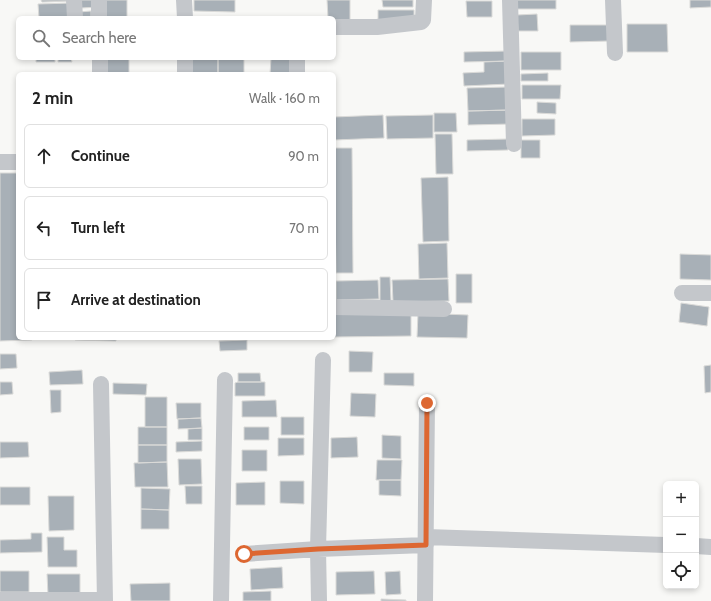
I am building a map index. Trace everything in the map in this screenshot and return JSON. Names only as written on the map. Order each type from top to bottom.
[{"type":"street","points":[[74,0],[75,16]]},
{"type":"street","points":[[99,0],[100,16]]},
{"type":"street","points":[[184,0],[185,16]]},
{"type":"street","points":[[336,27],[377,27],[421,22],[423,20],[424,0]]},
{"type":"street","points":[[510,0],[514,144]]},
{"type":"street","points":[[613,0],[615,53]]},
{"type":"street","points":[[100,60],[100,72]]},
{"type":"street","points":[[185,60],[185,72]]},
{"type":"street","points":[[296,72],[297,60]]},
{"type":"street","points":[[0,162],[16,162]]},
{"type":"street","points":[[682,293],[711,293]]},
{"type":"street","points":[[336,307],[444,309]]},
{"type":"street","points":[[319,601],[318,549],[323,360]]},
{"type":"street","points":[[221,601],[224,380]]},
{"type":"street","points":[[0,600],[105,600],[101,384]]},
{"type":"street","points":[[425,601],[427,403]]},
{"type":"street","points":[[244,554],[426,541],[663,545]]},
{"type":"street","points":[[699,546],[711,547]]},
{"type":"building","points":[[41,0],[71,0],[71,1],[42,2]]},
{"type":"building","points":[[81,0],[99,0],[99,7],[81,8]]},
{"type":"building","points":[[103,0],[127,0],[127,16],[104,16]]},
{"type":"building","points":[[194,0],[235,0],[235,12],[194,11]]},
{"type":"building","points":[[327,0],[350,0],[350,20],[336,21],[336,16],[328,16]]},
{"type":"building","points":[[382,0],[413,0],[413,7],[383,7]]},
{"type":"building","points":[[516,0],[556,0],[556,9],[516,9]]},
{"type":"building","points":[[690,0],[711,0],[711,7],[690,8]]},
{"type":"building","points":[[466,1],[492,1],[492,17],[467,17]]},
{"type":"building","points":[[72,3],[72,16],[39,16],[38,4]]},
{"type":"building","points":[[378,10],[414,10],[414,21],[378,21]]},
{"type":"building","points":[[91,11],[91,16],[80,16],[79,12]]},
{"type":"building","points":[[537,14],[538,31],[518,31],[517,15]]},
{"type":"building","points":[[627,24],[667,24],[668,52],[627,52]]},
{"type":"building","points":[[570,25],[609,25],[609,41],[570,42]]},
{"type":"building","points":[[508,51],[508,61],[464,62],[464,52]]},
{"type":"building","points":[[521,52],[561,52],[561,70],[521,70]]},
{"type":"building","points":[[36,60],[55,60],[55,62],[36,62]]},
{"type":"building","points":[[58,60],[72,60],[72,62],[58,62]]},
{"type":"building","points":[[103,60],[129,60],[129,72],[104,72]]},
{"type":"building","points":[[192,60],[218,60],[218,72],[192,72]]},
{"type":"building","points":[[218,60],[244,60],[244,72],[218,72]]},
{"type":"building","points":[[271,60],[294,60],[294,72],[270,72]]},
{"type":"building","points":[[508,61],[509,84],[464,86],[463,73],[484,72],[484,62]]},
{"type":"building","points":[[548,73],[548,81],[521,81],[521,74]]},
{"type":"building","points":[[522,85],[561,85],[560,99],[522,99]]},
{"type":"building","points":[[509,87],[510,110],[468,111],[467,88]]},
{"type":"building","points":[[537,102],[556,103],[556,114],[537,113]]},
{"type":"building","points":[[510,110],[511,124],[468,125],[468,111]]},
{"type":"building","points":[[434,113],[456,113],[457,132],[434,132]]},
{"type":"building","points":[[383,115],[384,138],[336,140],[336,117]]},
{"type":"building","points":[[433,115],[433,138],[387,139],[386,116]]},
{"type":"building","points":[[522,119],[555,119],[555,135],[522,136]]},
{"type":"building","points":[[435,134],[452,134],[453,174],[436,174]]},
{"type":"building","points":[[508,139],[508,150],[467,151],[467,140]]},
{"type":"building","points":[[521,140],[540,140],[540,158],[521,158]]},
{"type":"building","points":[[336,148],[352,148],[353,273],[336,273]]},
{"type":"building","points":[[0,173],[16,173],[16,340],[32,340],[0,341]]},
{"type":"building","points":[[448,177],[449,241],[423,242],[421,178]]},
{"type":"building","points":[[447,243],[448,278],[419,279],[418,244]]},
{"type":"building","points":[[680,254],[711,255],[711,280],[680,279]]},
{"type":"building","points":[[456,274],[472,274],[472,303],[456,303]]},
{"type":"building","points":[[380,277],[390,277],[391,301],[380,302]]},
{"type":"building","points":[[448,279],[449,301],[393,302],[392,280]]},
{"type":"building","points":[[378,280],[379,299],[336,300],[336,281]]},
{"type":"building","points":[[681,303],[709,307],[707,326],[679,322]]},
{"type":"building","points":[[411,313],[411,336],[336,337],[336,314]]},
{"type":"building","points":[[418,313],[468,315],[467,338],[417,337]]},
{"type":"building","points":[[75,340],[116,340],[116,341]]},
{"type":"building","points":[[247,340],[247,350],[220,351],[219,341]]},
{"type":"building","points":[[349,351],[373,352],[372,372],[349,372]]},
{"type":"building","points":[[0,354],[16,354],[17,368],[0,369]]},
{"type":"building","points":[[711,365],[711,392],[705,393],[704,366]]},
{"type":"building","points":[[82,370],[83,384],[50,385],[49,372]]},
{"type":"building","points":[[238,373],[260,373],[261,382],[238,382]]},
{"type":"building","points":[[384,373],[414,373],[414,386],[384,385]]},
{"type":"building","points":[[0,382],[12,382],[13,394],[0,395]]},
{"type":"building","points":[[265,382],[265,396],[235,396],[235,383]]},
{"type":"building","points":[[113,383],[147,384],[146,395],[113,394]]},
{"type":"building","points":[[50,390],[61,390],[61,412],[51,413]]},
{"type":"building","points":[[351,393],[376,394],[375,417],[350,416]]},
{"type":"building","points":[[145,397],[167,397],[167,427],[145,427]]},
{"type":"building","points":[[276,400],[277,417],[242,417],[242,401]]},
{"type":"building","points":[[176,403],[201,403],[201,418],[177,419]]},
{"type":"building","points":[[281,417],[304,417],[304,435],[281,435]]},
{"type":"building","points":[[201,418],[202,428],[178,429],[178,419]]},
{"type":"building","points":[[138,427],[167,427],[167,445],[138,445]]},
{"type":"building","points":[[244,427],[269,427],[269,440],[244,440]]},
{"type":"building","points":[[202,428],[202,440],[188,440],[188,429]]},
{"type":"building","points":[[382,435],[401,436],[401,459],[382,458]]},
{"type":"building","points":[[357,437],[358,457],[331,458],[331,438]]},
{"type":"building","points":[[278,438],[304,438],[304,455],[278,456]]},
{"type":"building","points":[[202,441],[202,451],[176,452],[176,442]]},
{"type":"building","points":[[0,442],[28,442],[29,457],[0,458]]},
{"type":"building","points":[[138,445],[167,445],[167,462],[138,463]]},
{"type":"building","points":[[242,450],[267,450],[267,471],[242,471]]},
{"type":"building","points":[[178,459],[201,459],[202,484],[179,485]]},
{"type":"building","points":[[377,460],[402,460],[401,480],[376,480]]},
{"type":"building","points":[[167,462],[168,487],[135,487],[134,463]]},
{"type":"building","points":[[379,480],[401,480],[401,496],[379,495]]},
{"type":"building","points":[[280,481],[304,481],[304,504],[280,503]]},
{"type":"building","points":[[265,482],[265,505],[236,505],[236,483]]},
{"type":"building","points":[[185,486],[202,486],[202,504],[186,504]]},
{"type":"building","points":[[0,487],[30,487],[30,505],[0,505]]},
{"type":"building","points":[[141,488],[170,489],[169,510],[141,509]]},
{"type":"building","points":[[48,496],[74,496],[74,530],[49,531]]},
{"type":"building","points":[[141,509],[169,510],[169,529],[141,529]]},
{"type":"building","points":[[31,533],[42,533],[42,552],[0,553],[0,540],[31,539]]},
{"type":"building","points":[[47,537],[64,537],[64,550],[77,550],[77,567],[48,567]]},
{"type":"building","points":[[282,567],[283,588],[251,590],[250,569]]},
{"type":"building","points":[[0,571],[29,571],[29,592],[0,592]]},
{"type":"building","points":[[374,571],[375,594],[336,595],[336,572]]},
{"type":"building","points":[[400,571],[401,594],[386,595],[385,572]]},
{"type":"building","points":[[47,574],[80,574],[80,595],[48,595]]},
{"type":"building","points":[[170,583],[170,601],[131,601],[130,584]]},
{"type":"building","points":[[271,591],[271,601],[243,601],[243,592]]},
{"type":"building","points":[[381,599],[406,600],[406,601],[381,601]]},
{"type":"route","points":[[244,554],[318,549],[426,545],[427,403]]}]
